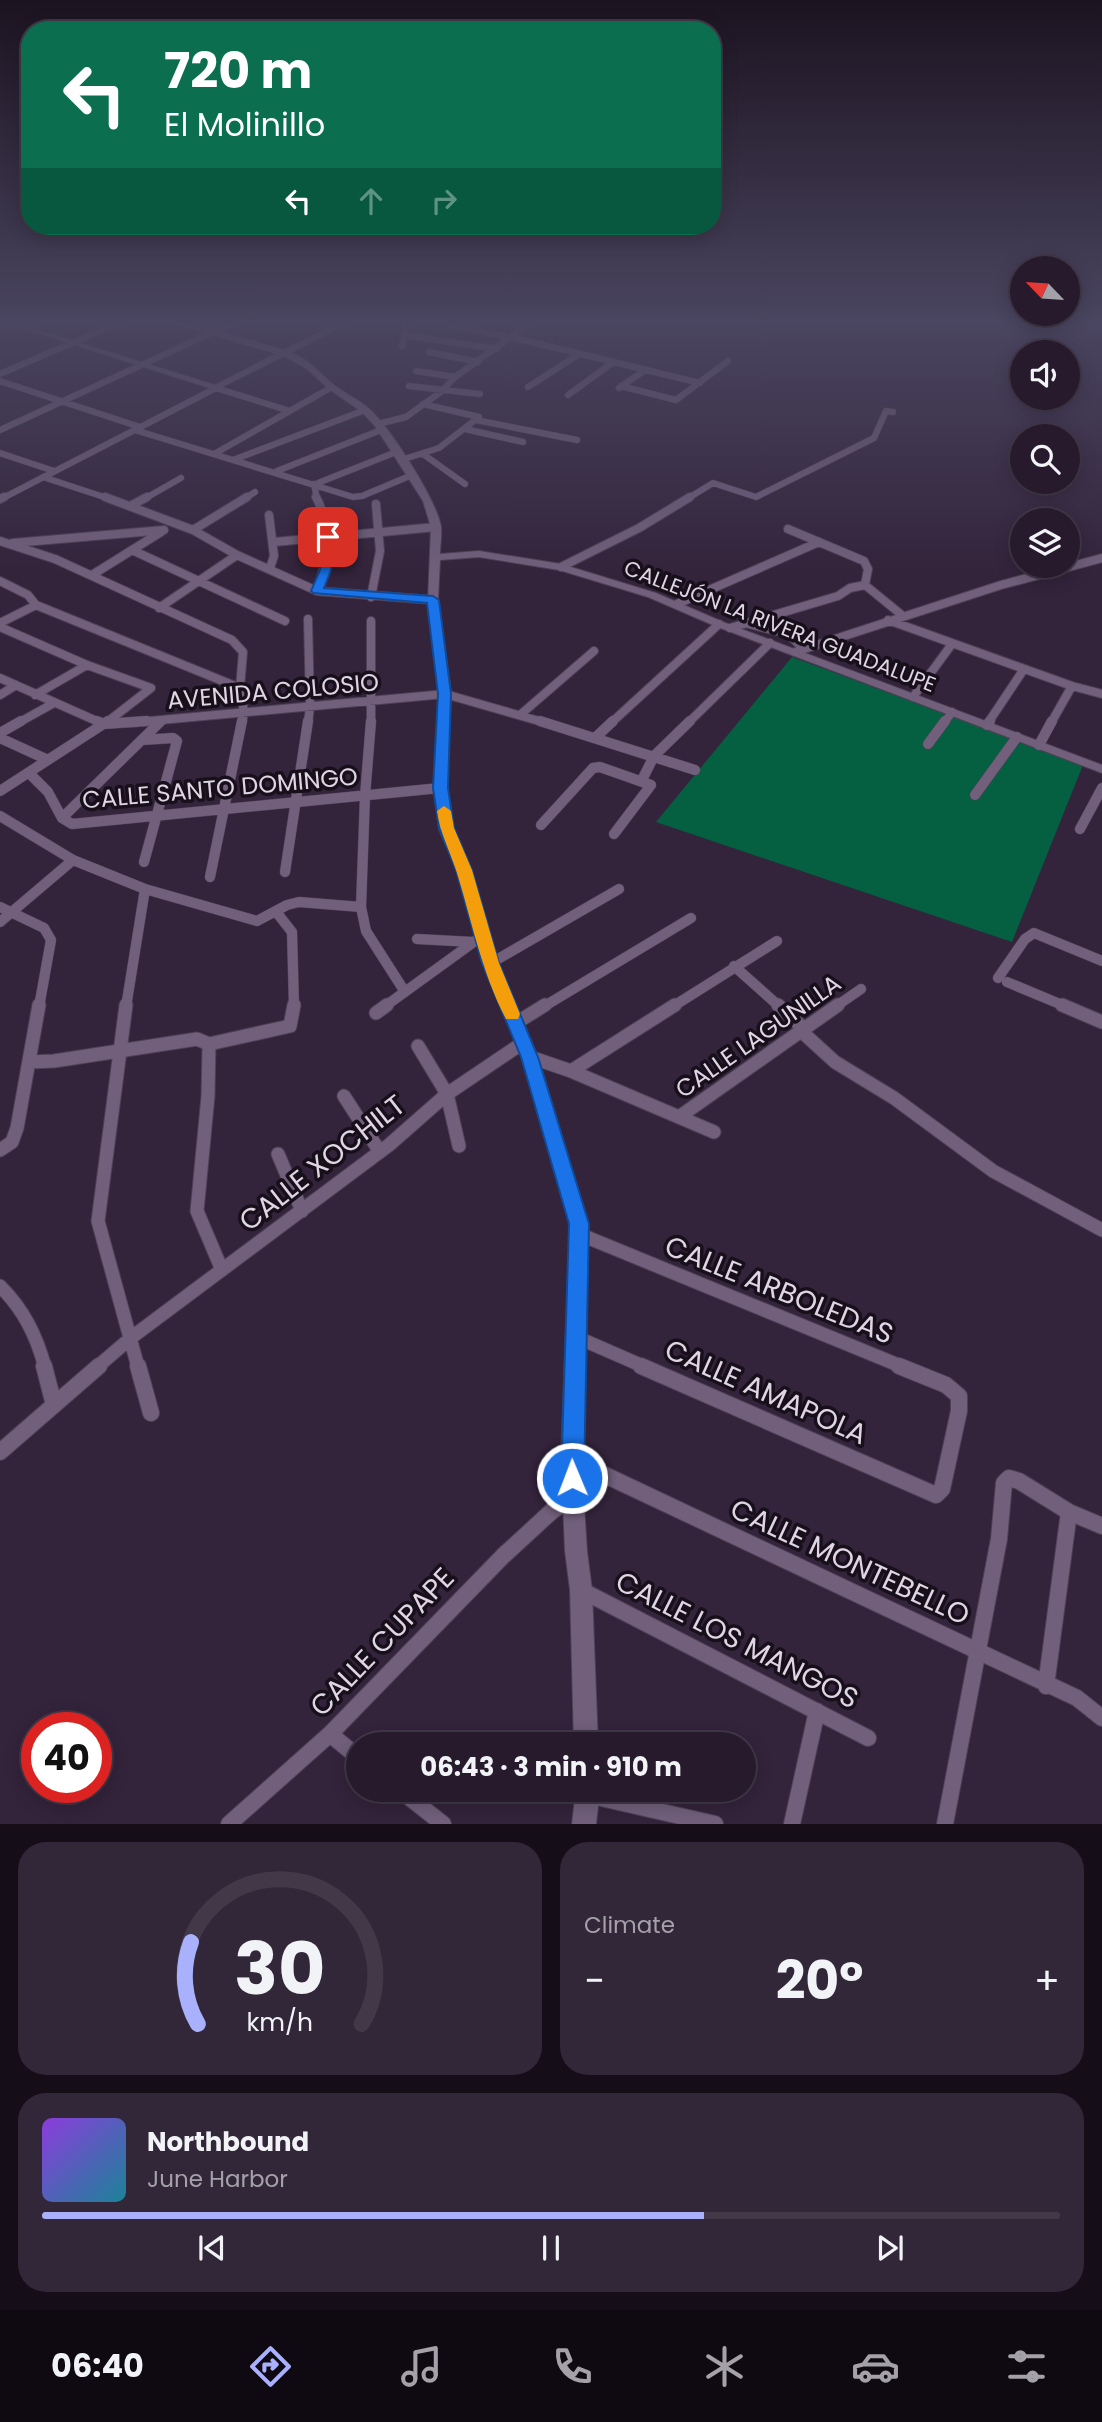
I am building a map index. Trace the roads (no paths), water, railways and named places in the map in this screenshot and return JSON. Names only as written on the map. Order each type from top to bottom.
[{"type":"street","points":[[0,430],[52,406]]},
{"type":"street","points":[[77,406],[214,454],[357,497],[412,475]]},
{"type":"street","points":[[0,499],[180,406]]},
{"type":"street","points":[[274,406],[290,411]]},
{"type":"street","points":[[214,454],[299,406]]},
{"type":"street","points":[[359,406],[379,427],[412,475],[428,501],[436,527],[433,600],[444,694],[440,788],[446,828],[464,870],[478,939],[491,963],[527,1050],[579,1224],[571,1459],[581,1590],[585,1732]]},
{"type":"street","points":[[276,472],[406,417],[420,406]]},
{"type":"street","points":[[431,406],[577,440]]},
{"type":"street","points":[[233,460],[365,410]]},
{"type":"street","points":[[561,567],[639,528],[713,483],[756,497],[874,438],[886,411],[893,412]]},
{"type":"street","points":[[314,484],[399,456],[423,454],[439,448],[477,418]]},
{"type":"street","points":[[465,429],[523,442]]},
{"type":"street","points":[[0,453],[54,471]]},
{"type":"street","points":[[423,454],[465,484]]},
{"type":"street","points":[[43,477],[132,505],[184,526],[237,555],[317,591],[433,600]]},
{"type":"street","points":[[132,505],[181,478]]},
{"type":"street","points":[[314,484],[313,491],[320,504],[328,537],[325,570],[317,591]]},
{"type":"street","points":[[193,530],[255,492]]},
{"type":"street","points":[[371,597],[381,567],[381,531],[376,504]]},
{"type":"street","points":[[269,515],[274,542],[274,556],[270,568]]},
{"type":"street","points":[[3,542],[164,530],[184,526]]},
{"type":"street","points":[[274,542],[436,527]]},
{"type":"street","points":[[788,529],[864,561],[868,569],[865,585]]},
{"type":"street","points":[[92,575],[164,530]]},
{"type":"street","points":[[3,542],[55,559],[92,575],[232,640],[243,652],[240,688],[244,712],[210,877]]},
{"type":"street","points":[[677,604],[819,542]]},
{"type":"street","points":[[132,550],[285,621]]},
{"type":"street","name":"CALLEJÓN LA RIVERA GUADALUPE","points":[[436,557],[480,554],[561,567],[677,604],[724,626],[770,643],[799,650],[1102,769]]},
{"type":"street","points":[[159,608],[237,555]]},
{"type":"street","points":[[770,617],[788,634],[799,650],[888,620],[1102,558]]},
{"type":"street","points":[[0,581],[28,595],[36,604],[108,636],[240,688]]},
{"type":"street","points":[[865,585],[903,616]]},
{"type":"street","points":[[596,737],[724,626],[746,624],[865,585]]},
{"type":"street","points":[[0,625],[36,604]]},
{"type":"street","points":[[285,872],[310,707],[308,618]]},
{"type":"street","points":[[888,620],[1072,686],[1102,694]]},
{"type":"street","points":[[371,621],[373,702],[365,796],[361,907],[366,930],[405,992]]},
{"type":"street","points":[[746,624],[788,634]]},
{"type":"street","points":[[0,625],[87,664],[151,688],[104,723],[0,791]]},
{"type":"street","points":[[642,780],[654,756],[770,643]]},
{"type":"street","points":[[913,697],[952,644]]},
{"type":"street","points":[[520,715],[594,652]]},
{"type":"street","points":[[35,695],[87,664]]},
{"type":"street","points":[[987,725],[1024,669]]},
{"type":"street","points":[[0,678],[104,723]]},
{"type":"street","points":[[0,695],[16,685]]},
{"type":"street","points":[[1039,745],[1072,686]]},
{"type":"street","points":[[444,694],[596,737],[695,770]]},
{"type":"street","name":"AVENIDA COLOSIO","points":[[104,723],[161,721],[444,694]]},
{"type":"street","points":[[0,736],[54,703]]},
{"type":"street","points":[[928,744],[952,712]]},
{"type":"street","points":[[62,818],[161,721]]},
{"type":"street","points":[[0,736],[48,760]]},
{"type":"street","points":[[975,795],[1017,737]]},
{"type":"street","points":[[142,740],[173,738],[177,741],[144,862]]},
{"type":"street","points":[[541,825],[593,768],[600,766],[651,785],[614,834]]},
{"type":"street","name":"CALLE SANTO DOMINGO","points":[[29,773],[48,792],[62,818],[72,824],[440,788]]},
{"type":"street","points":[[1080,829],[1102,788]]},
{"type":"street","points":[[0,816],[73,860],[145,889],[257,920],[267,919],[282,907],[296,901],[361,907]]},
{"type":"street","points":[[0,922],[73,860]]},
{"type":"street","points":[[145,889],[98,1221],[151,1413]]},
{"type":"street","points":[[491,963],[619,889]]},
{"type":"street","points":[[0,907],[44,928],[51,940],[17,1128],[12,1142],[0,1150]]},
{"type":"street","points":[[29,1062],[197,1040],[209,1044],[290,1026],[293,1021],[295,964],[292,932],[277,913]]},
{"type":"street","points":[[516,1023],[691,918]]},
{"type":"street","points":[[1102,961],[1034,933],[1025,939],[1002,980],[1102,1022]]},
{"type":"street","points":[[417,939],[478,939]]},
{"type":"street","points":[[376,1013],[478,939]]},
{"type":"street","points":[[571,1071],[734,966],[778,941]]},
{"type":"street","points":[[734,966],[835,1062],[894,1098],[993,1171],[1102,1230]]},
{"type":"street","name":"CALLE LAGUNILLA","points":[[679,1117],[861,989]]},
{"type":"street","points":[[209,1044],[212,1049],[207,1079],[208,1096],[197,1211],[222,1270]]},
{"type":"street","points":[[418,1046],[447,1094],[459,1146]]},
{"type":"street","points":[[527,1050],[714,1132]]},
{"type":"street","name":"CALLE XOCHILT","points":[[0,1452],[132,1337],[380,1152],[447,1094],[527,1050]]},
{"type":"street","points":[[344,1096],[380,1152]]},
{"type":"street","points":[[278,1154],[302,1211]]},
{"type":"street","name":"CALLE ARBOLEDAS","points":[[579,1234],[946,1385],[959,1396],[959,1411],[942,1489],[936,1495]]},
{"type":"street","points":[[0,1286],[19,1302],[33,1325],[54,1405]]},
{"type":"street","name":"CALLE AMAPOLA","points":[[574,1336],[936,1495]]},
{"type":"street","name":"CALLE MONTEBELLO","points":[[571,1459],[1046,1686],[1077,1698],[1102,1718]]},
{"type":"street","points":[[945,1824],[999,1539],[1004,1483],[1009,1478],[1019,1481],[1069,1512],[1102,1526]]},
{"type":"street","name":"CALLE CUPAPE","points":[[229,1824],[330,1734],[503,1556],[552,1511],[573,1497]]},
{"type":"street","points":[[1046,1686],[1069,1512]]},
{"type":"street","name":"CALLE LOS MANGOS","points":[[581,1590],[868,1738]]},
{"type":"street","points":[[792,1824],[817,1711]]},
{"type":"street","points":[[330,1734],[346,1747]]},
{"type":"street","points":[[415,1802],[443,1824]]},
{"type":"street","points":[[584,1824],[587,1802]]},
{"type":"street","points":[[625,1802],[715,1824]]}]
